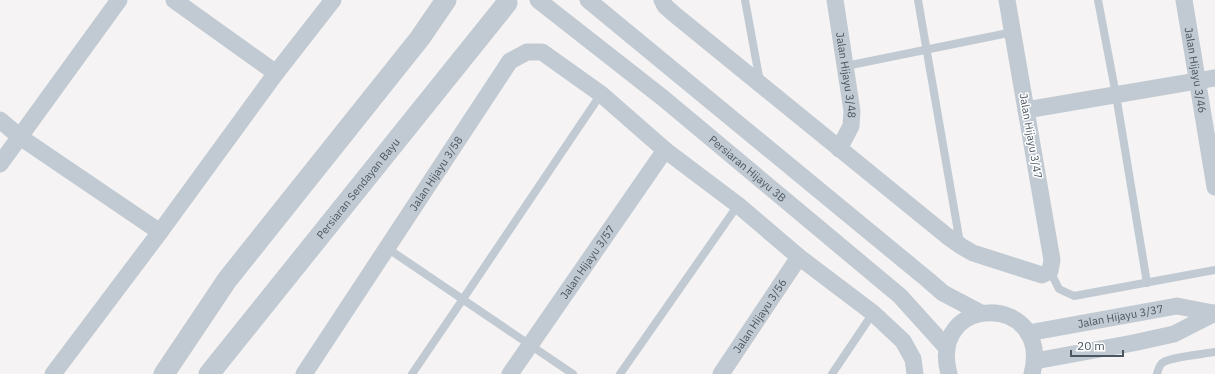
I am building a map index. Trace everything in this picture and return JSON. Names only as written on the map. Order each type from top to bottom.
[{"type":"street","points":[[0,164],[119,0]]},
{"type":"street","points":[[174,0],[276,73]]},
{"type":"street","points":[[53,374],[160,232],[276,73],[333,0]]},
{"type":"street","points":[[164,374],[227,280],[420,38],[446,0]]},
{"type":"street","name":"Persiaran Hijayu 3B","points":[[538,0],[663,98],[900,296],[947,348]]},
{"type":"street","points":[[588,0],[944,293],[980,313]]},
{"type":"street","points":[[662,0],[665,6],[674,14],[760,85],[961,246],[973,252],[1042,275],[1050,271]]},
{"type":"street","name":"Jalan Hijayu 3/48","points":[[835,0],[852,111],[850,126],[839,149]]},
{"type":"street","name":"Jalan Hijayu 3/47","points":[[1007,0],[1052,260],[1050,271]]},
{"type":"street","name":"Jalan Hijayu 3/46","points":[[1184,0],[1215,188]]},
{"type":"street","name":"Persiaran Sendayan Bayu","points":[[209,374],[508,1]]},
{"type":"street","name":"Jalan Hijayu 3/58","points":[[304,374],[510,61],[527,52],[542,52],[601,94],[665,150],[738,205],[798,257],[873,313],[903,341],[913,359],[915,374]]},
{"type":"street","points":[[1026,110],[1215,78]]},
{"type":"street","points":[[0,120],[20,137],[160,232]]},
{"type":"street","name":"Jalan Hijayu 3/57","points":[[510,374],[665,150]]},
{"type":"street","name":"Jalan Hijayu 3/56","points":[[721,374],[798,257]]},
{"type":"street","name":"Jalan Hijayu 3/37","points":[[1028,332],[1177,306],[1214,313]]},
{"type":"street","points":[[949,374],[946,362],[947,348],[951,336],[959,325],[969,318],[980,313],[994,312],[1007,315],[1019,322],[1028,332],[1034,346],[1034,368]]},
{"type":"street","name":"Jalan Hijayu 3/37","points":[[1034,368],[1174,334],[1214,313]]},
{"type":"lane","points":[[746,0],[760,85]]},
{"type":"lane","points":[[918,0],[961,246]]},
{"type":"lane","points":[[1098,0],[1148,283]]},
{"type":"lane","points":[[846,66],[1013,32]]},
{"type":"lane","points":[[412,374],[601,94]]},
{"type":"lane","points":[[620,374],[738,205]]},
{"type":"lane","points":[[387,248],[573,374]]},
{"type":"lane","points":[[1050,271],[1059,289],[1074,296],[1215,270]]},
{"type":"lane","points":[[832,374],[873,313]]},
{"type":"lane","points":[[1157,374],[1162,363],[1170,359],[1215,352]]}]
